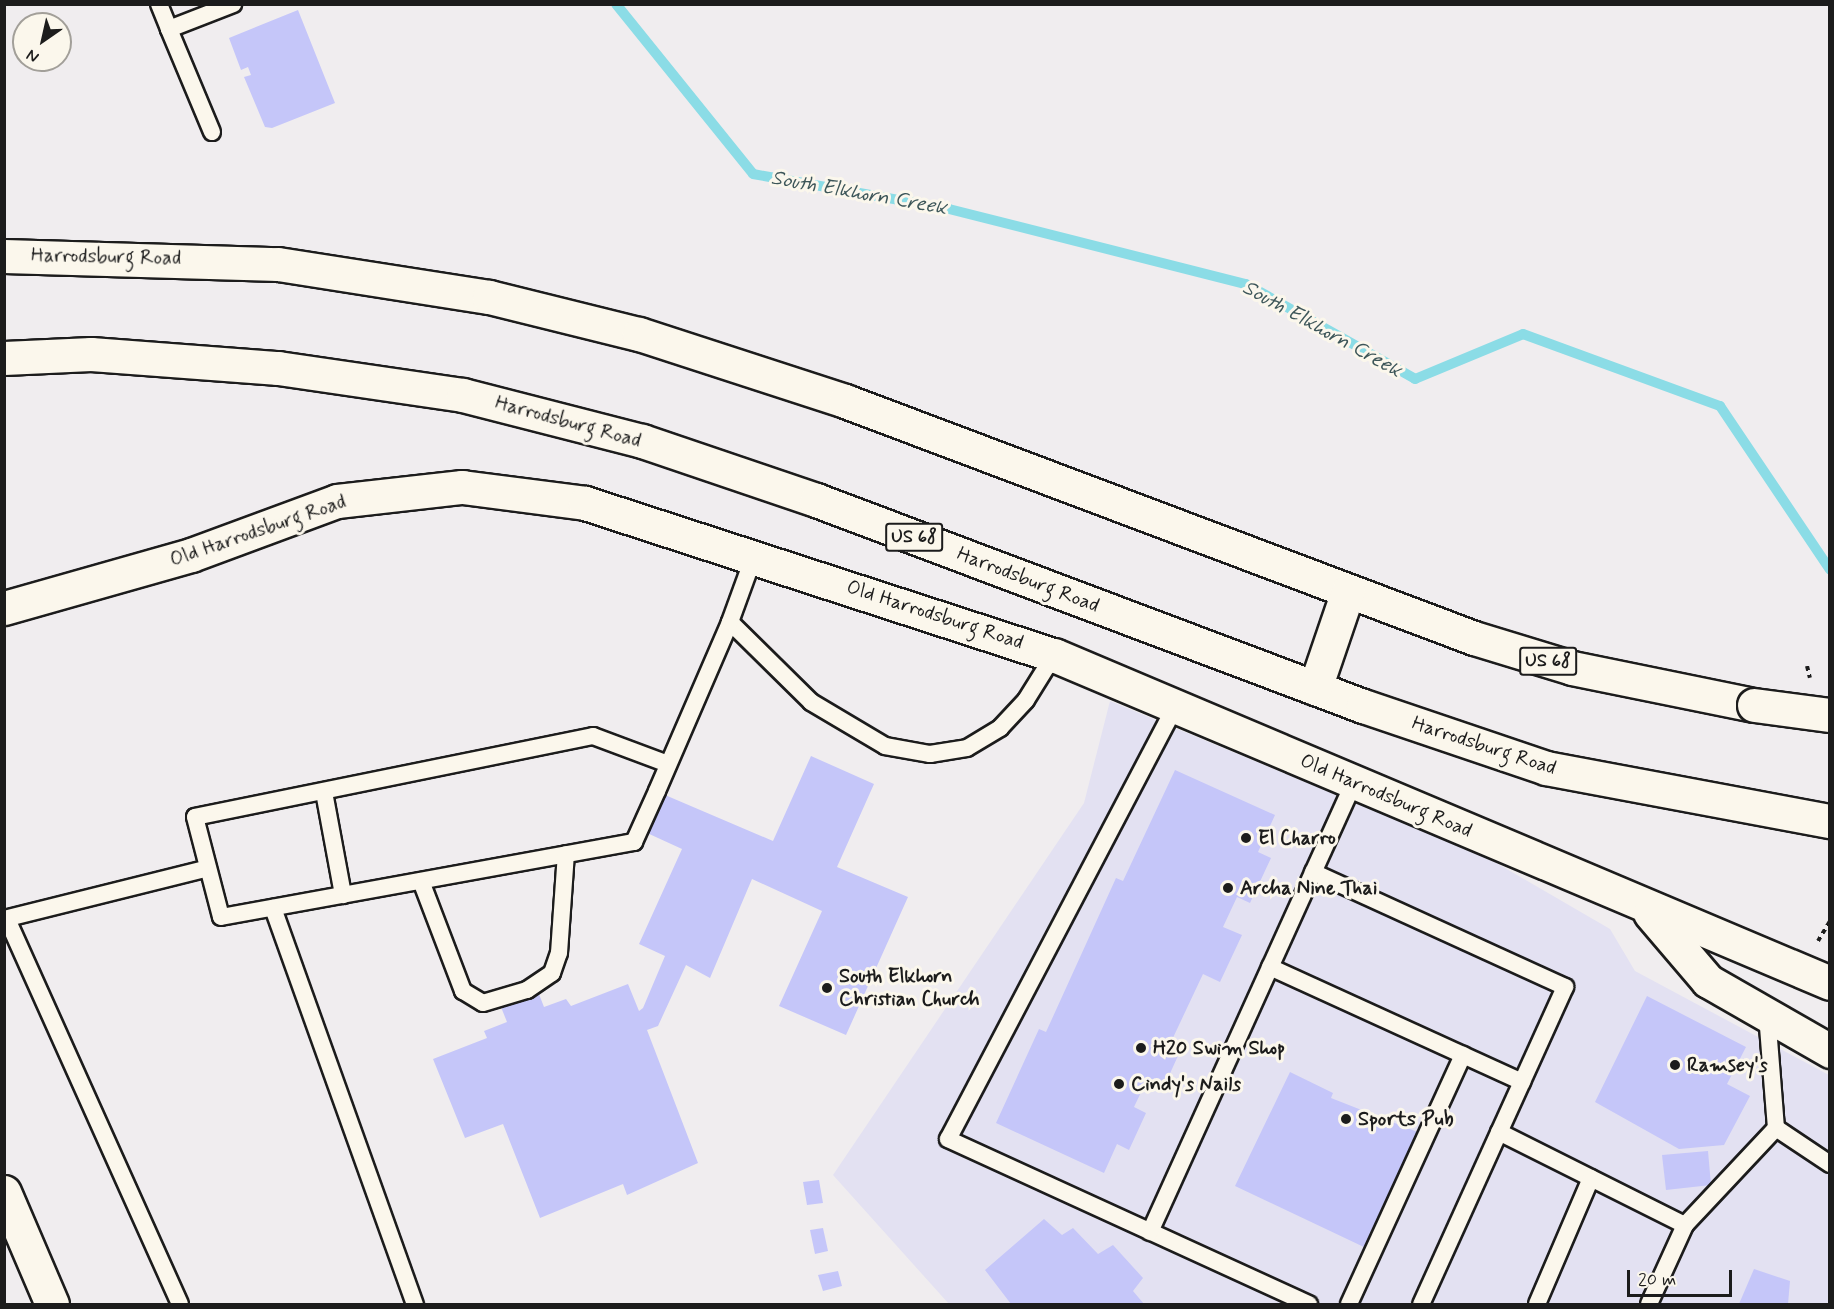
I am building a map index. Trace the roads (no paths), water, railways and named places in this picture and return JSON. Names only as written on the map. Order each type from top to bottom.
[{"type":"main road","name":"Harrodsburg Road","points":[[4,256],[278,264],[444,289],[627,331],[845,400],[1348,591],[1572,668],[1754,705],[1830,715]]},
{"type":"main road","name":"Harrodsburg Road","points":[[4,358],[91,354],[278,368],[463,394],[642,441],[816,500],[1315,688],[1545,768],[1816,820]]},
{"type":"main road","name":"Old Harrodsburg Road","points":[[4,608],[191,555],[337,501],[462,487],[585,503],[1054,655],[1176,705],[1647,909],[1830,983]]},
{"type":"main road","points":[[1315,688],[1348,591]]},
{"type":"main road","points":[[1647,909],[1708,981],[1830,1051]]},
{"type":"main road","points":[[4,1192],[50,1304]]},
{"type":"lane","points":[[159,4],[212,132]]},
{"type":"lane","points":[[169,29],[233,4]]},
{"type":"lane","points":[[668,764],[593,736],[195,817],[221,918],[634,842],[730,622],[754,556]]},
{"type":"lane","points":[[730,622],[812,702],[885,746],[930,754],[967,747],[1000,728],[1026,700],[1054,655]]},
{"type":"lane","points":[[1176,705],[948,1140],[1309,1305]]},
{"type":"lane","points":[[1150,1232],[1354,782]]},
{"type":"lane","points":[[324,792],[344,895]]},
{"type":"lane","points":[[421,881],[463,991],[483,1003],[527,990],[552,973],[559,953],[566,854]]},
{"type":"lane","points":[[180,1305],[6,919],[208,868]]},
{"type":"lane","points":[[1313,872],[1566,987],[1421,1305]]},
{"type":"lane","points":[[273,908],[415,1305]]},
{"type":"lane","points":[[1270,967],[1522,1082]]},
{"type":"lane","points":[[1649,1305],[1685,1225],[1776,1128],[1767,1013]]},
{"type":"lane","points":[[1349,1305],[1463,1055]]},
{"type":"lane","points":[[1776,1128],[1830,1164]]},
{"type":"lane","points":[[1499,1132],[1685,1225]]},
{"type":"lane","points":[[1537,1305],[1591,1178]]},
{"type":"waterway","name":"South Elkhorn Creek","points":[[616,4],[753,174],[949,209],[1246,284],[1415,379],[1523,334],[1720,406],[1830,570]]},
{"type":"place","name":"El Charro","points":[[1246,838]]},
{"type":"place","name":"Archa Nine Thai","points":[[1228,888]]},
{"type":"place","name":"South Elkhorn Christian Church","points":[[827,988]]},
{"type":"place","name":"H20 Swim Shop","points":[[1141,1048]]},
{"type":"place","name":"Ramsey's","points":[[1675,1065]]},
{"type":"place","name":"Cindy's Nails","points":[[1119,1084]]},
{"type":"place","name":"Sports Pub","points":[[1346,1119]]}]
